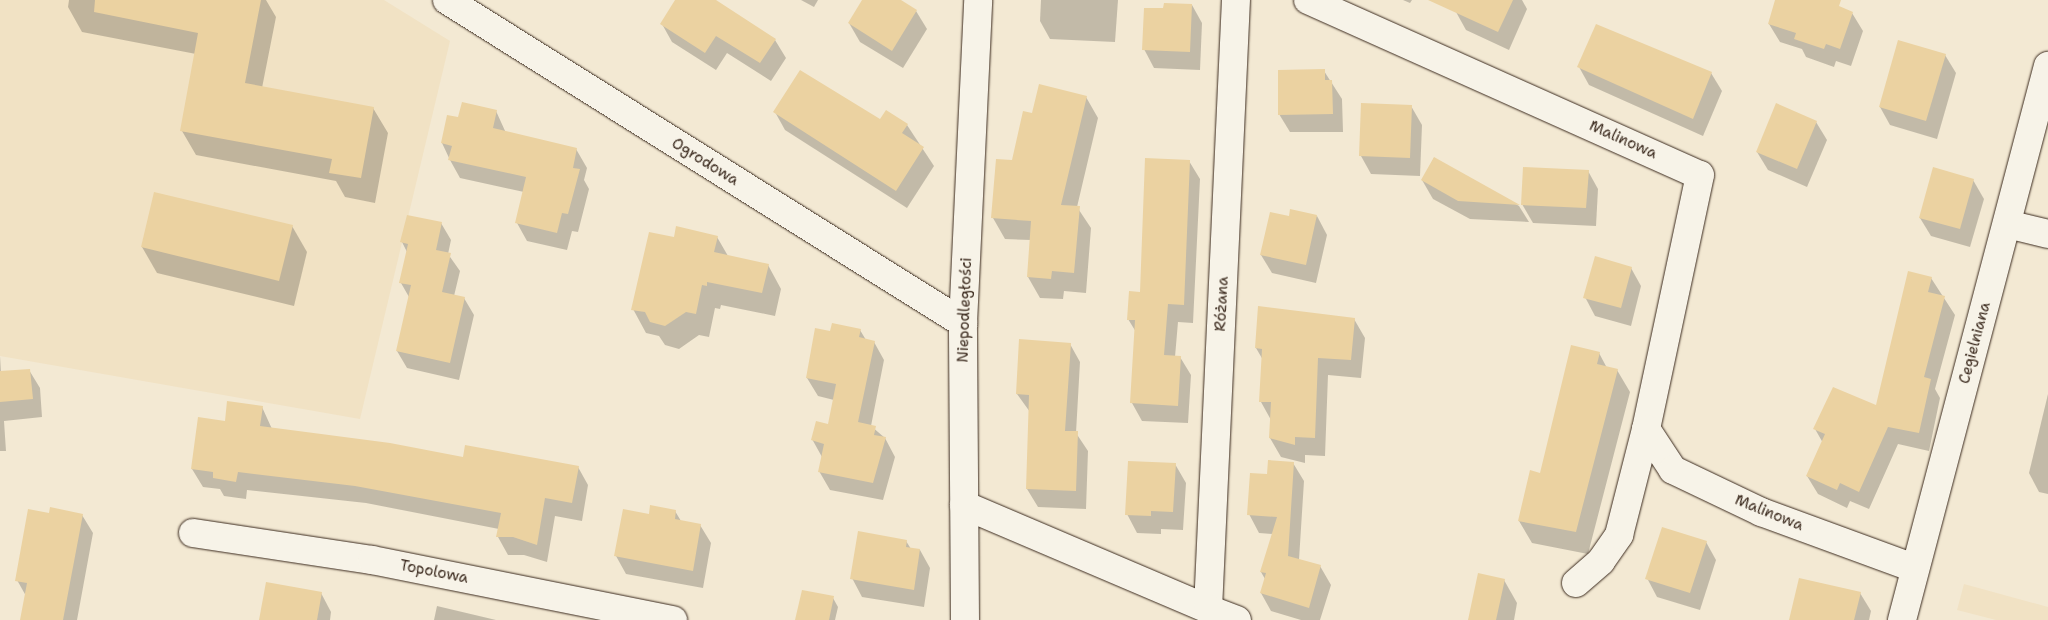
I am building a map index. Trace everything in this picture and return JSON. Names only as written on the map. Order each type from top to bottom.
[{"type":"street","name":"Ogrodowa","points":[[447,0],[963,323]]},
{"type":"street","name":"Niepodległości","points":[[965,620],[963,323],[978,0]]},
{"type":"street","name":"Różana","points":[[1208,609],[1236,0]]},
{"type":"street","name":"Malinowa","points":[[1308,0],[1700,175],[1646,429],[1619,535],[1601,561],[1576,583]]},
{"type":"street","name":"Cegielniana","points":[[1902,620],[1914,568],[2048,66]]},
{"type":"street","points":[[2007,224],[2048,234]]},
{"type":"street","name":"Malinowa","points":[[1646,429],[1673,470],[1761,512],[1914,568]]},
{"type":"street","points":[[964,505],[1237,620]]},
{"type":"street","name":"Topolowa","points":[[193,533],[372,560],[632,616],[673,620]]},
{"type":"shaded area","points":[[0,0],[384,0],[450,41],[360,419],[0,356]]},
{"type":"shaded area","points":[[1964,584],[2048,607],[2048,620],[1996,620],[1957,610]]},
{"type":"building","points":[[95,0],[261,0],[245,83],[374,107],[361,178],[329,173],[332,159],[180,131],[198,33],[94,12]]},
{"type":"building","points":[[675,0],[716,0],[776,39],[760,63],[716,36],[705,53],[660,24]]},
{"type":"building","points":[[862,0],[901,0],[917,10],[892,51],[848,23]]},
{"type":"building","points":[[1428,0],[1513,0],[1498,32]]},
{"type":"building","points":[[1775,0],[1841,0],[1839,6],[1853,12],[1840,49],[1826,44],[1824,49],[1794,39],[1796,33],[1768,24]]},
{"type":"building","points":[[1164,3],[1192,4],[1190,52],[1142,50],[1144,8],[1163,8]]},
{"type":"building","points":[[1596,24],[1712,72],[1693,119],[1577,67]]},
{"type":"building","points":[[1898,40],[1946,54],[1926,121],[1879,107]]},
{"type":"building","points":[[1325,69],[1325,80],[1332,80],[1333,114],[1278,115],[1278,70]]},
{"type":"building","points":[[800,70],[880,119],[886,110],[908,124],[902,133],[924,147],[896,191],[773,112]]},
{"type":"building","points":[[1039,84],[1087,96],[1061,205],[1080,206],[1074,273],[1052,271],[1051,279],[1027,277],[1031,221],[991,218],[996,159],[1012,160],[1023,111],[1032,113]]},
{"type":"building","points":[[462,102],[497,110],[493,128],[577,148],[573,168],[580,169],[568,214],[562,213],[557,233],[515,223],[526,177],[448,160],[452,146],[441,143],[447,115],[458,117]]},
{"type":"building","points":[[1361,103],[1412,105],[1410,158],[1359,156]]},
{"type":"building","points":[[1776,103],[1817,121],[1797,169],[1756,152]]},
{"type":"building","points":[[1434,157],[1520,205],[1458,201],[1421,180]]},
{"type":"building","points":[[1145,158],[1190,160],[1184,305],[1168,304],[1164,355],[1181,356],[1178,406],[1130,403],[1135,320],[1127,320],[1129,291],[1140,292]]},
{"type":"building","points":[[1523,167],[1589,170],[1586,208],[1521,205]]},
{"type":"building","points":[[1933,167],[1974,179],[1960,229],[1919,218]]},
{"type":"building","points":[[154,192],[293,225],[279,281],[141,247]]},
{"type":"building","points":[[1290,209],[1317,215],[1306,265],[1260,255],[1270,212],[1289,216]]},
{"type":"building","points":[[407,215],[442,222],[436,250],[451,253],[442,292],[465,297],[450,363],[396,351],[411,285],[399,283],[408,244],[400,242]]},
{"type":"building","points":[[676,226],[718,236],[714,252],[769,264],[762,293],[707,282],[707,286],[702,285],[696,314],[686,312],[665,326],[650,322],[645,312],[631,310],[649,232],[674,237]]},
{"type":"building","points":[[1595,256],[1632,267],[1621,308],[1583,298]]},
{"type":"building","points":[[1908,271],[1932,277],[1928,292],[1945,296],[1924,377],[1931,379],[1919,433],[1888,427],[1859,492],[1840,483],[1837,490],[1806,476],[1825,434],[1813,429],[1833,387],[1876,405]]},
{"type":"building","points":[[1258,306],[1355,318],[1351,360],[1318,358],[1315,438],[1295,437],[1295,445],[1269,438],[1271,402],[1259,402],[1262,349],[1255,348]]},
{"type":"building","points":[[832,323],[861,329],[859,337],[875,341],[858,422],[876,426],[874,435],[886,437],[873,483],[818,472],[824,444],[811,440],[816,421],[828,424],[836,384],[806,378],[815,328],[830,331]]},
{"type":"building","points":[[1019,339],[1071,343],[1065,431],[1078,431],[1076,491],[1026,489],[1029,395],[1016,394]]},
{"type":"building","points":[[1571,345],[1600,352],[1597,364],[1618,369],[1576,532],[1518,521],[1530,470],[1540,473]]},
{"type":"building","points":[[30,369],[33,399],[0,402],[0,371]]},
{"type":"building","points":[[227,401],[263,406],[260,426],[390,443],[463,457],[465,445],[579,466],[572,503],[545,498],[537,545],[513,537],[496,537],[501,513],[355,486],[238,472],[236,482],[213,478],[213,472],[191,469],[198,417],[225,421]]},
{"type":"building","points":[[1268,460],[1294,462],[1288,556],[1321,565],[1309,608],[1260,593],[1266,573],[1260,572],[1277,517],[1247,515],[1250,473],[1267,474]]},
{"type":"building","points":[[1128,461],[1176,463],[1173,512],[1151,511],[1151,516],[1125,515]]},
{"type":"building","points":[[650,505],[676,510],[675,519],[701,524],[693,571],[614,556],[623,509],[649,514]]},
{"type":"building","points":[[50,507],[83,514],[63,620],[20,620],[27,583],[15,581],[28,509],[49,513]]},
{"type":"building","points":[[1662,527],[1707,541],[1690,593],[1645,579]]},
{"type":"building","points":[[858,531],[907,540],[906,547],[920,549],[914,590],[850,579]]},
{"type":"building","points":[[1478,573],[1505,579],[1496,620],[1468,620]]},
{"type":"building","points":[[1799,578],[1861,592],[1854,620],[1789,620]]},
{"type":"building","points":[[266,582],[322,592],[317,620],[259,620]]},
{"type":"building","points":[[802,590],[834,596],[829,620],[795,620]]}]
